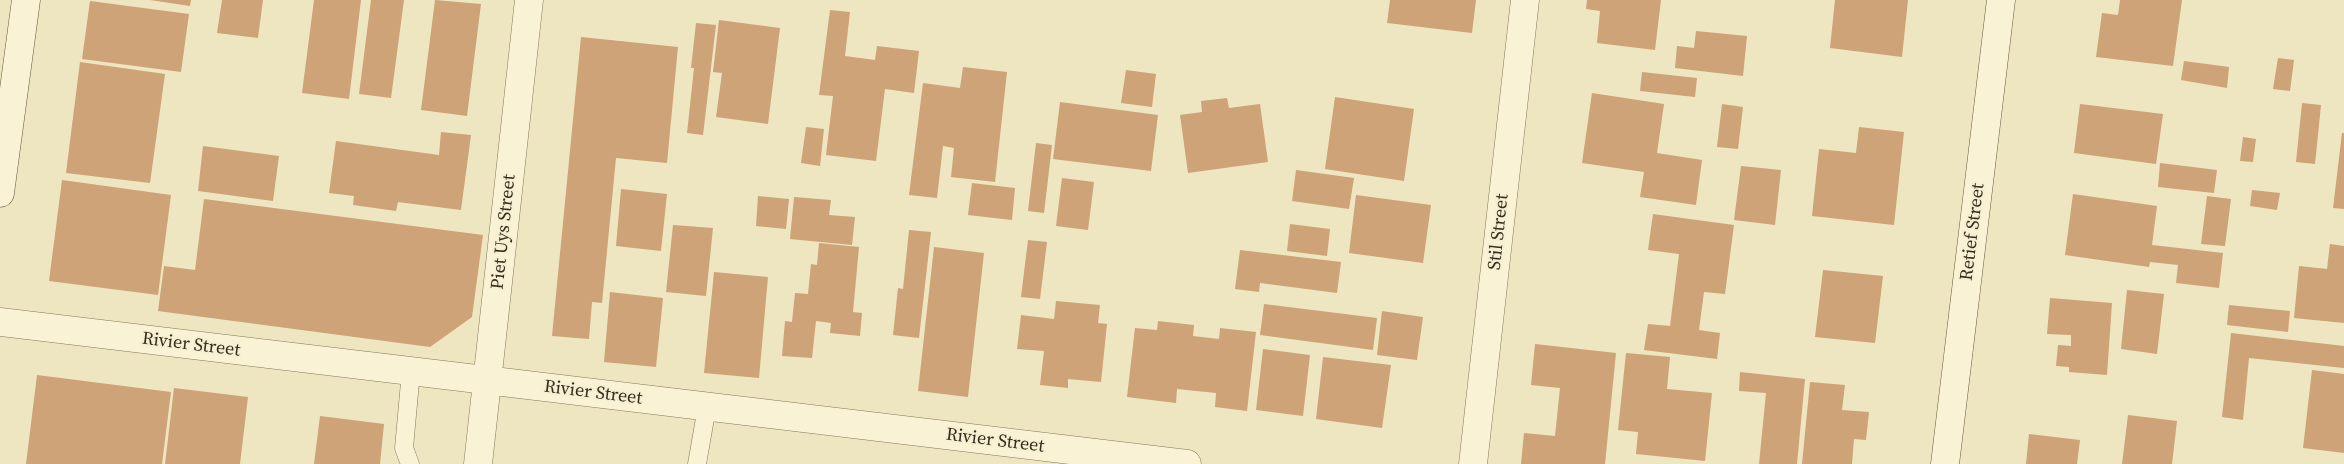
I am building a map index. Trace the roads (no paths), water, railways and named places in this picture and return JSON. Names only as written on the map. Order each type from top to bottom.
[{"type":"street","points":[[0,193],[26,0]]},
{"type":"street","name":"Piet Uys Street","points":[[478,464],[529,0]]},
{"type":"street","name":"Stil Street","points":[[1473,464],[1525,0]]},
{"type":"street","name":"Retief Street","points":[[1945,464],[2001,0]]},
{"type":"street","name":"Rivier Street","points":[[0,322],[1185,464]]},
{"type":"lane","points":[[410,464],[404,448],[411,371]]},
{"type":"lane","points":[[697,464],[707,406]]}]
